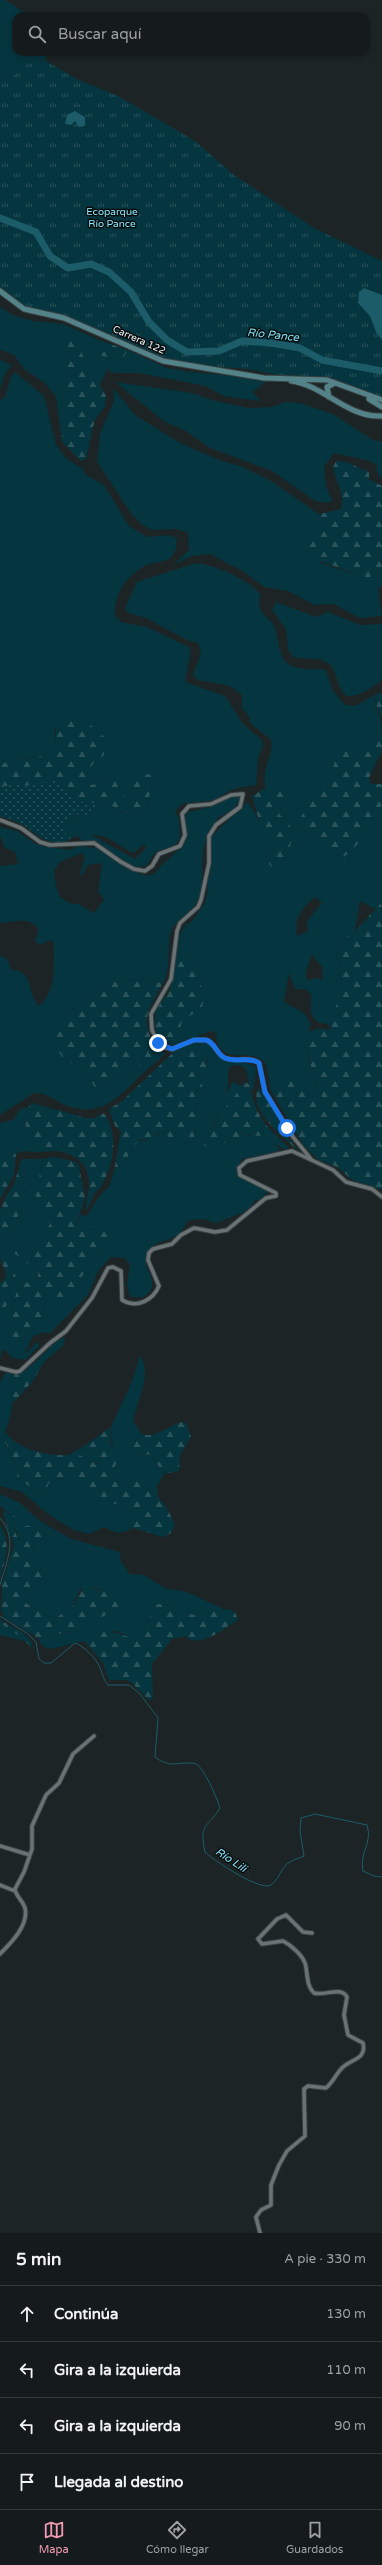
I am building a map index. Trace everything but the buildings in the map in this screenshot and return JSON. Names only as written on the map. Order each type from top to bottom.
[{"type":"street","name":"Carrera 122","points":[[0,291],[24,309],[64,318],[163,361],[307,384],[329,398],[354,410],[381,416]]},
{"type":"street","name":"Carrera 122","points":[[279,379],[317,379],[340,384],[382,400]]},
{"type":"street","points":[[329,398],[326,391],[328,385],[340,384]]},
{"type":"street","points":[[355,390],[382,407]]},
{"type":"street","points":[[0,820],[21,828],[40,842],[50,845],[94,843],[134,869],[145,871],[152,866],[159,854],[180,846],[185,836],[182,814],[189,806],[211,804],[231,794],[242,794],[240,807],[216,826],[209,836],[209,863],[201,900],[198,907],[180,924],[177,931],[171,978],[151,1014],[152,1030],[158,1043],[166,1048],[172,1049],[194,1040],[206,1040],[226,1058],[238,1060],[250,1059],[259,1063],[265,1092],[293,1137],[311,1159]]},
{"type":"street","points":[[0,1368],[16,1372],[20,1371],[50,1343],[66,1331],[92,1298],[108,1268],[117,1268],[121,1272],[122,1300],[132,1304],[150,1299],[159,1286],[148,1260],[149,1253],[153,1249],[172,1244],[181,1235],[194,1228],[215,1232],[227,1230],[266,1198],[276,1196],[276,1193],[240,1175],[239,1168],[243,1164],[287,1150],[311,1159],[333,1170],[346,1182],[372,1189],[382,1197]]},
{"type":"street","points":[[14,1892],[24,1872],[30,1855],[33,1842],[32,1826],[46,1795],[59,1783],[73,1754],[94,1736]]},
{"type":"street","points":[[0,1846],[30,1855]]},
{"type":"street","points":[[0,1885],[14,1892],[25,1909],[24,1917],[17,1935],[0,1954]]},
{"type":"street","points":[[260,2233],[256,2217],[260,2210],[271,2205],[270,2189],[274,2176],[287,2151],[305,2136],[304,2089],[308,2086],[326,2088],[343,2067],[358,2059],[364,2046],[363,2043],[348,2035],[344,2015],[347,1997],[345,1993],[341,1991],[324,1995],[314,1993],[308,1982],[305,1964],[299,1954],[283,1940],[262,1944],[258,1939],[277,1919],[286,1915],[303,1932],[312,1933]]},
{"type":"green space","points":[[0,0],[5,0],[24,12],[12,12],[12,56],[46,56],[46,61],[38,61],[16,74],[0,78]]},
{"type":"green space","name":"Ecoparque Río Pance","points":[[37,60],[46,61],[77,79],[118,96],[195,141],[234,175],[314,228],[382,261],[382,397],[341,382],[318,376],[283,376],[247,369],[192,365],[164,359],[65,315],[25,307],[0,288],[0,78],[16,74],[29,63]]},
{"type":"green space","points":[[0,307],[12,315],[33,321],[64,324],[99,340],[95,350],[102,356],[122,360],[128,350],[167,368],[191,372],[269,379],[253,392],[260,401],[224,396],[205,386],[139,373],[113,373],[107,370],[99,386],[91,372],[66,349],[68,364],[63,394],[62,442],[56,397],[45,383],[25,370],[14,355],[0,350]]},
{"type":"green space","points":[[70,339],[78,347],[106,396],[105,407],[95,419],[86,459],[81,461],[62,442],[63,394],[68,364],[66,349]]},
{"type":"green space","points":[[99,340],[128,350],[122,360],[102,356],[95,350]]},
{"type":"green space","points":[[0,360],[12,365],[6,372],[0,389]]},
{"type":"green space","points":[[15,372],[44,396],[56,445],[66,458],[83,469],[86,475],[104,485],[129,526],[147,537],[169,535],[177,538],[176,549],[171,558],[147,565],[128,579],[119,593],[115,608],[115,616],[121,622],[147,627],[189,647],[191,650],[185,682],[225,696],[242,723],[262,740],[263,747],[258,758],[256,785],[233,789],[214,800],[182,804],[175,811],[179,819],[180,838],[175,845],[155,853],[146,866],[137,866],[120,861],[96,846],[79,840],[81,837],[66,836],[65,827],[72,818],[79,814],[83,812],[85,815],[95,811],[97,803],[108,802],[120,813],[139,811],[147,807],[155,773],[130,786],[137,791],[134,801],[129,801],[105,779],[98,784],[89,785],[87,773],[94,763],[54,727],[55,740],[52,748],[46,753],[0,765],[0,400],[5,397],[11,377]],"holes":[[[91,835],[98,835],[109,839],[134,853],[144,844],[146,848],[135,859]]]},
{"type":"green space","points":[[115,382],[192,393],[212,400],[249,408],[271,407],[286,402],[300,403],[333,414],[373,440],[382,442],[382,478],[377,473],[376,465],[370,461],[334,453],[324,467],[326,486],[332,500],[328,503],[315,501],[272,471],[210,448],[186,431],[165,422]]},
{"type":"green space","points":[[113,388],[135,415],[180,443],[219,460],[243,467],[271,481],[319,514],[317,531],[313,534],[321,563],[364,577],[370,577],[382,567],[382,585],[378,589],[382,616],[360,618],[333,604],[315,605],[288,591],[264,587],[244,572],[210,554],[192,556],[173,565],[189,550],[188,533],[177,529],[152,530],[142,525],[130,512],[97,462],[100,433],[114,401]]},
{"type":"green space","points":[[336,461],[346,462],[369,472],[369,479],[382,486],[382,567],[370,577],[360,576],[322,562],[311,556],[305,547],[305,541],[308,534],[313,534],[317,531],[319,514],[341,509],[342,497],[333,467]]},
{"type":"green space","points":[[196,563],[204,564],[231,574],[248,583],[260,594],[260,609],[274,625],[281,654],[287,663],[300,668],[326,670],[333,691],[345,705],[355,706],[374,695],[375,704],[381,720],[382,730],[362,748],[353,751],[319,788],[302,829],[316,840],[338,849],[361,839],[372,818],[382,805],[382,902],[375,909],[360,901],[355,931],[338,944],[342,991],[330,1025],[317,1022],[311,1014],[311,995],[305,989],[295,989],[289,973],[284,1002],[304,1013],[311,1024],[308,1033],[309,1061],[322,1096],[320,1101],[300,1085],[274,1083],[270,1089],[268,1071],[264,1062],[258,1058],[250,1056],[228,1054],[222,1050],[218,1044],[216,1033],[212,1031],[177,1043],[182,1021],[204,998],[196,962],[177,951],[179,935],[186,924],[191,922],[205,903],[208,890],[206,879],[212,861],[211,837],[247,802],[254,811],[265,835],[273,846],[269,864],[282,869],[294,834],[288,822],[279,814],[286,794],[284,789],[275,794],[267,792],[265,785],[264,778],[271,751],[271,740],[249,722],[250,718],[242,708],[242,695],[230,686],[197,680],[193,674],[201,653],[198,643],[189,641],[146,618],[128,613],[125,608],[137,582]],"holes":[[[315,897],[322,903],[307,921],[308,931],[297,936],[296,930],[300,914],[306,905]],[[312,955],[322,967],[323,980],[316,978],[306,980],[306,971]]]},
{"type":"green space","points":[[276,602],[316,617],[328,612],[360,625],[382,624],[382,679],[366,691],[356,695],[347,696],[340,688],[335,672],[329,664],[320,660],[293,657],[288,650],[286,629],[272,610]]},
{"type":"green space","points":[[382,693],[382,718],[377,708],[374,695]]},
{"type":"green space","points":[[58,717],[85,722],[95,728],[106,739],[104,755],[93,764],[88,771],[87,780],[89,785],[98,784],[105,779],[116,782],[125,797],[134,801],[137,791],[129,786],[136,777],[155,773],[147,807],[139,811],[120,813],[108,802],[85,804],[55,781],[39,787],[9,785],[0,788],[0,765],[13,760],[29,759],[43,755],[49,751],[55,741]]},
{"type":"green space","points":[[382,730],[382,750],[369,778],[371,784],[382,784],[382,805],[357,845],[344,857],[338,849],[326,845],[310,836],[298,822],[313,796],[331,773],[338,753],[344,749],[355,749],[365,745]]},
{"type":"green space","points":[[49,781],[55,781],[85,804],[97,803],[95,811],[89,818],[83,812],[71,818],[65,826],[66,835],[75,836],[68,840],[55,843],[43,839],[23,825],[0,816],[0,788],[13,785],[31,786],[43,784]]},
{"type":"green space","points":[[266,788],[267,792],[275,794],[284,789],[286,794],[279,814],[288,822],[294,834],[282,869],[278,874],[269,864],[273,846],[263,835],[252,796]]},
{"type":"green space","points":[[236,795],[241,797],[231,810],[217,818],[217,822],[209,832],[203,852],[201,891],[197,902],[191,910],[173,927],[169,945],[166,977],[163,983],[154,982],[153,979],[110,982],[63,1018],[63,1058],[81,1068],[97,1090],[121,1078],[132,1063],[138,1062],[142,1074],[117,1098],[99,1107],[78,1109],[65,1105],[46,1095],[34,1093],[0,1115],[0,955],[8,960],[11,970],[18,971],[27,978],[35,1001],[39,1006],[45,999],[52,984],[54,942],[50,940],[40,945],[35,941],[39,930],[35,925],[26,921],[0,923],[0,866],[18,864],[15,852],[5,848],[0,836],[0,827],[17,831],[36,844],[49,847],[70,850],[78,846],[97,848],[124,867],[147,876],[154,874],[182,846],[185,841],[186,837],[183,819],[184,813],[210,807]],"holes":[[[82,853],[85,858],[80,873],[82,876],[88,865],[102,863],[98,892],[104,899],[94,913],[79,904],[71,904],[60,897],[56,886],[54,871],[60,862]]]},
{"type":"green space","points":[[382,902],[382,1190],[352,1180],[337,1167],[317,1159],[304,1146],[270,1089],[274,1083],[282,1077],[294,1079],[320,1101],[322,1096],[315,1080],[311,1065],[307,1032],[320,1028],[329,1030],[331,1018],[342,991],[338,944],[355,931]]},
{"type":"green space","points":[[177,951],[196,962],[204,998],[202,1008],[182,1021],[177,1043],[173,1045],[158,1038],[155,1027],[155,1011],[156,1006],[168,994],[173,981]]},
{"type":"green space","points":[[153,979],[154,982],[163,983],[148,1013],[147,1028],[156,1045],[165,1054],[142,1074],[138,1062],[132,1063],[121,1078],[97,1090],[81,1068],[63,1058],[58,1051],[56,1038],[63,1018],[110,982]]},
{"type":"green space","points":[[197,1042],[208,1043],[219,1055],[252,1065],[256,1068],[254,1088],[251,1092],[246,1069],[240,1065],[231,1066],[228,1070],[228,1087],[224,1092],[230,1088],[232,1082],[242,1086],[234,1100],[214,1121],[205,1139],[221,1143],[251,1135],[258,1135],[269,1139],[280,1149],[271,1154],[241,1160],[237,1172],[243,1178],[256,1180],[271,1189],[259,1200],[255,1200],[252,1206],[242,1213],[216,1223],[203,1219],[189,1220],[178,1235],[152,1247],[149,1250],[146,1261],[151,1276],[152,1286],[150,1291],[144,1297],[130,1297],[127,1284],[130,1264],[124,1258],[111,1257],[98,1271],[88,1295],[49,1334],[43,1332],[32,1337],[25,1354],[38,1341],[39,1346],[25,1360],[13,1358],[3,1349],[0,1359],[0,1322],[15,1273],[10,1270],[7,1254],[15,1254],[30,1265],[33,1253],[39,1271],[36,1280],[25,1283],[18,1288],[15,1297],[8,1340],[12,1349],[16,1350],[31,1333],[33,1327],[42,1327],[47,1318],[42,1307],[46,1302],[86,1269],[95,1259],[108,1239],[102,1228],[78,1228],[77,1222],[81,1214],[84,1216],[88,1214],[100,1195],[109,1187],[114,1171],[126,1159],[139,1139],[145,1141],[162,1132],[176,1141],[184,1143],[193,1142],[196,1124],[195,1091],[202,1089],[194,1075],[197,1073],[210,1078],[207,1060],[178,1048],[174,1049]]},
{"type":"green space","points":[[189,1046],[202,1055],[205,1059],[210,1078],[197,1073],[194,1075],[202,1084],[202,1088],[195,1091],[196,1124],[193,1142],[184,1143],[176,1141],[162,1132],[157,1133],[151,1140],[139,1139],[126,1159],[114,1171],[121,1131],[115,1126],[109,1109],[122,1101],[178,1048]]},
{"type":"green space","points":[[244,1082],[249,1084],[255,1106],[259,1114],[267,1126],[289,1148],[286,1150],[267,1140],[264,1136],[247,1135],[241,1140],[204,1146],[205,1139],[214,1123]]},
{"type":"green space","points":[[259,1087],[278,1116],[289,1139],[301,1153],[278,1132],[262,1114],[256,1096]]},
{"type":"green space","points":[[32,1103],[86,1118],[94,1118],[104,1113],[109,1121],[113,1139],[112,1159],[102,1185],[95,1193],[86,1211],[89,1180],[88,1173],[81,1162],[72,1155],[60,1151],[34,1152],[27,1133],[25,1120],[28,1108]]},
{"type":"green space","points":[[28,1107],[25,1125],[34,1152],[23,1151],[16,1154],[0,1151],[0,1123],[13,1120],[20,1109]]},
{"type":"green space","points":[[0,1151],[16,1154],[14,1175],[0,1199]]},
{"type":"green space","points":[[54,1157],[76,1162],[79,1166],[85,1198],[77,1222],[78,1228],[104,1226],[108,1239],[67,1298],[53,1298],[45,1303],[42,1307],[47,1318],[42,1328],[33,1327],[31,1333],[16,1351],[12,1349],[8,1341],[15,1297],[18,1288],[25,1283],[36,1280],[38,1277],[38,1270],[33,1254],[30,1265],[15,1254],[7,1254],[10,1270],[15,1273],[16,1280],[0,1322],[0,1283],[6,1277],[0,1254],[17,1243],[34,1251],[50,1224],[42,1199],[35,1196],[43,1159]]},
{"type":"green space","points":[[23,1159],[43,1159],[40,1176],[42,1192],[50,1224],[34,1251],[17,1243],[0,1254],[0,1242],[16,1229],[18,1214],[25,1198],[24,1172],[19,1168],[20,1162]]},
{"type":"green space","points":[[19,1168],[24,1172],[25,1198],[18,1214],[16,1229],[0,1242],[0,1211],[6,1196],[14,1184]]},
{"type":"green space","points":[[60,1338],[65,1338],[64,1345],[44,1362],[32,1382],[13,1403],[12,1393],[9,1390],[15,1382],[14,1373],[19,1373],[31,1366]]},
{"type":"green space","points":[[140,1355],[144,1363],[145,1379],[133,1421],[142,1434],[132,1445],[141,1454],[151,1455],[164,1474],[157,1487],[158,1497],[134,1481],[116,1482],[112,1471],[113,1450],[111,1427],[132,1381]]},
{"type":"green space","points":[[8,1372],[14,1373],[15,1382],[9,1390],[12,1393],[12,1404],[9,1421],[2,1437],[15,1463],[18,1479],[34,1489],[46,1492],[48,1484],[63,1478],[74,1478],[94,1500],[120,1505],[129,1510],[133,1514],[133,1528],[119,1532],[112,1531],[104,1527],[89,1534],[73,1530],[48,1514],[22,1492],[0,1486],[0,1383],[4,1375]]},
{"type":"green space","points":[[181,1422],[186,1423],[191,1437],[180,1455],[179,1471],[164,1474],[151,1455],[133,1452],[132,1445],[142,1434],[152,1435]]},
{"type":"green space","points":[[111,1427],[111,1443],[116,1461],[112,1471],[116,1482],[132,1481],[146,1486],[153,1491],[169,1511],[175,1525],[171,1533],[163,1537],[133,1528],[133,1514],[127,1509],[120,1505],[89,1498],[73,1478],[63,1478],[48,1484],[47,1492],[34,1489],[18,1479],[15,1462],[2,1436],[5,1432],[16,1442],[37,1452],[62,1455],[76,1454],[101,1465],[99,1452],[94,1447],[82,1451],[81,1448]]},
{"type":"green space","points":[[94,1447],[99,1452],[101,1465],[71,1453],[81,1448],[82,1451]]},
{"type":"green space","points":[[0,1494],[20,1503],[40,1521],[71,1539],[120,1552],[121,1561],[130,1574],[144,1575],[165,1588],[187,1592],[224,1609],[208,1614],[194,1615],[158,1604],[144,1628],[129,1637],[116,1631],[88,1635],[85,1642],[79,1642],[58,1648],[46,1648],[41,1644],[38,1638],[65,1633],[80,1628],[90,1616],[104,1591],[92,1587],[80,1589],[72,1608],[68,1608],[56,1618],[45,1615],[26,1603],[28,1594],[42,1580],[41,1571],[32,1550],[32,1545],[43,1541],[22,1537],[20,1542],[10,1514],[0,1506]]},
{"type":"green space","points":[[5,1509],[6,1512],[17,1518],[15,1532],[20,1542],[25,1526],[36,1525],[48,1535],[43,1541],[32,1545],[32,1549],[41,1570],[42,1580],[28,1594],[26,1603],[28,1605],[45,1615],[56,1618],[68,1608],[72,1608],[85,1585],[98,1590],[114,1592],[127,1600],[125,1607],[87,1623],[78,1630],[38,1638],[5,1618],[1,1611],[2,1584],[14,1545],[3,1514]]},
{"type":"green space","points":[[0,1525],[4,1531],[7,1545],[0,1579]]},
{"type":"green space","points":[[157,1604],[170,1606],[195,1615],[230,1609],[236,1614],[238,1620],[205,1639],[198,1641],[191,1640],[185,1636],[172,1639],[152,1664],[153,1699],[149,1700],[132,1683],[126,1680],[109,1680],[103,1663],[85,1642],[88,1635],[104,1631],[118,1633],[129,1637],[144,1628]]},
{"type":"green space","points":[[0,1618],[2,1621],[26,1635],[30,1639],[33,1649],[21,1637],[0,1623]]},
{"type":"green space","points":[[0,1623],[28,1642],[0,1635]]},
{"type":"shaded area","points":[[75,111],[85,117],[85,126],[79,127],[75,121],[71,125],[65,124],[67,115]]},
{"type":"shaded area","points":[[364,288],[382,295],[382,340],[376,332],[370,316],[358,303],[359,292]]},
{"type":"waterway","name":"Río Pance","points":[[0,218],[36,232],[50,256],[68,268],[91,264],[109,272],[131,292],[149,322],[167,340],[187,352],[219,351],[242,341],[271,343],[300,348],[322,360],[382,371]]},
{"type":"waterway","name":"Río Lili","points":[[0,1518],[6,1526],[10,1542],[8,1559],[0,1585]]},
{"type":"waterway","name":"Río Lili","points":[[0,1616],[28,1634],[36,1642],[39,1659],[44,1663],[51,1663],[75,1643],[93,1656],[108,1685],[129,1685],[140,1694],[158,1718],[155,1757],[161,1761],[171,1764],[196,1764],[206,1777],[213,1791],[220,1808],[205,1827],[203,1842],[205,1852],[217,1862],[248,1880],[266,1886],[271,1885],[287,1864],[304,1856],[300,1831],[301,1818],[315,1814],[367,1825],[368,1837],[362,1864],[363,1871],[374,1876],[382,1877]]},
{"type":"route","points":[[158,1043],[166,1048],[172,1049],[194,1040],[203,1039],[210,1041],[221,1056],[233,1060],[250,1059],[256,1061],[261,1067],[262,1082],[265,1092],[287,1128]]}]
